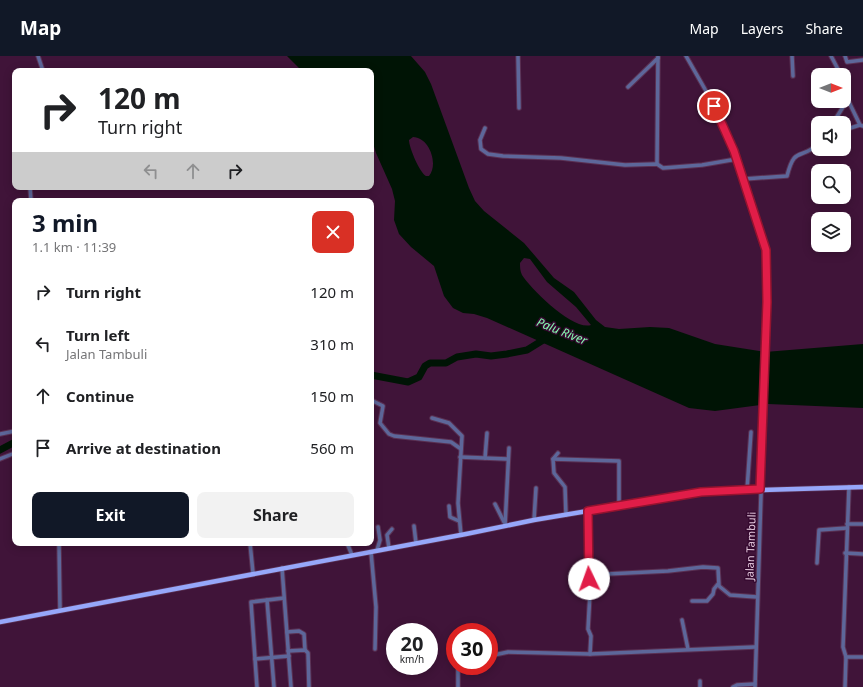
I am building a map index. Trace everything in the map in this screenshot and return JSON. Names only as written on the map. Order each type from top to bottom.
[{"type":"main road","points":[[0,622],[253,573],[416,544],[505,525],[701,492],[863,487]]},
{"type":"street","points":[[38,56],[42,68]]},
{"type":"street","points":[[518,56],[519,108]]},
{"type":"street","name":"Jalan Tambuli","points":[[686,56],[714,106],[737,159],[766,250],[765,351],[755,685]]},
{"type":"street","points":[[792,56],[793,76]]},
{"type":"street","points":[[831,56],[837,68]]},
{"type":"street","points":[[845,56],[847,62],[863,60]]},
{"type":"street","points":[[658,57],[658,164]]},
{"type":"street","points":[[628,87],[658,57]]},
{"type":"street","points":[[851,105],[862,126],[851,128]]},
{"type":"street","points":[[485,128],[480,144],[483,151],[492,155],[510,157],[555,157],[625,165],[658,164],[663,168],[737,159]]},
{"type":"street","points":[[744,179],[787,176],[790,163],[793,158],[797,154],[811,148]]},
{"type":"street","points":[[374,402],[383,406],[380,423],[389,434],[394,436],[451,442],[461,449]]},
{"type":"street","points":[[432,418],[445,421],[460,434],[461,449],[458,503],[461,535]]},
{"type":"street","points":[[0,434],[12,432]]},
{"type":"street","points":[[747,490],[751,432]]},
{"type":"street","points":[[486,458],[487,434]]},
{"type":"street","points":[[505,525],[508,448]]},
{"type":"street","points":[[0,459],[12,454]]},
{"type":"street","points":[[558,454],[553,459],[554,476],[564,487],[566,515]]},
{"type":"street","points":[[460,457],[507,459]]},
{"type":"street","points":[[553,459],[619,461],[620,506]]},
{"type":"street","points":[[534,520],[536,488]]},
{"type":"street","points":[[845,687],[846,657],[843,647],[845,553],[849,488]]},
{"type":"street","points":[[494,504],[505,525]]},
{"type":"street","points":[[449,506],[450,518],[460,522]]},
{"type":"street","points":[[588,511],[588,564],[590,593],[588,629],[592,639],[590,654]]},
{"type":"street","points":[[816,563],[819,530],[863,524]]},
{"type":"street","points":[[414,526],[416,544]]},
{"type":"street","points":[[377,550],[380,540],[378,527]]},
{"type":"street","points":[[389,548],[387,535],[392,529]]},
{"type":"street","points":[[59,546],[60,610]]},
{"type":"street","points":[[250,546],[253,573]]},
{"type":"street","points":[[348,546],[352,555]]},
{"type":"street","points":[[371,552],[376,615],[375,649]]},
{"type":"street","points":[[845,553],[863,554]]},
{"type":"street","points":[[588,564],[593,569],[607,574],[668,571],[703,567],[719,569],[718,584],[715,587],[713,594],[706,601],[692,602]]},
{"type":"street","points":[[282,568],[291,687]]},
{"type":"street","points":[[718,584],[730,595],[757,597]]},
{"type":"street","points":[[257,687],[251,604],[252,601],[284,598]]},
{"type":"street","points":[[267,600],[274,687]]},
{"type":"street","points":[[682,620],[688,649]]},
{"type":"street","points":[[287,632],[299,631],[304,634],[305,650],[308,653],[309,687]]},
{"type":"street","points":[[498,654],[508,652],[590,654],[688,649],[755,648]]},
{"type":"street","points":[[288,651],[305,650]]},
{"type":"street","points":[[255,659],[289,656]]},
{"type":"street","points":[[846,657],[863,657]]},
{"type":"street","points":[[458,675],[458,687]]},
{"type":"street","points":[[700,681],[700,687]]},
{"type":"street","points":[[733,687],[737,685],[755,685]]},
{"type":"water","name":"Palu River","points":[[287,56],[411,56],[425,72],[431,84],[475,201],[484,211],[524,243],[554,278],[574,292],[596,320],[605,327],[619,329],[650,327],[669,328],[715,344],[765,352],[863,344],[863,408],[768,404],[715,411],[689,408],[487,318],[474,314],[463,313],[453,308],[444,296],[434,266],[411,247],[399,234],[394,220],[395,201],[392,189],[374,147],[374,68],[299,68]],"holes":[[[413,137],[419,138],[428,146],[433,158],[432,171],[429,176],[426,176],[421,170],[409,144],[409,140]],[[524,258],[530,259],[547,282],[576,307],[591,325],[583,325],[564,316],[534,290],[522,275],[520,268],[520,263]]]},
{"type":"waterway","name":"Palu River","points":[[374,376],[408,382],[419,377],[425,366],[430,363],[446,363],[457,357],[476,354],[491,356],[527,350],[548,337]]},
{"type":"waterway","points":[[0,450],[12,444]]},
{"type":"route","points":[[589,579],[587,539],[588,511],[701,492],[760,489],[767,302],[766,250],[764,239],[734,151],[714,106]]}]
